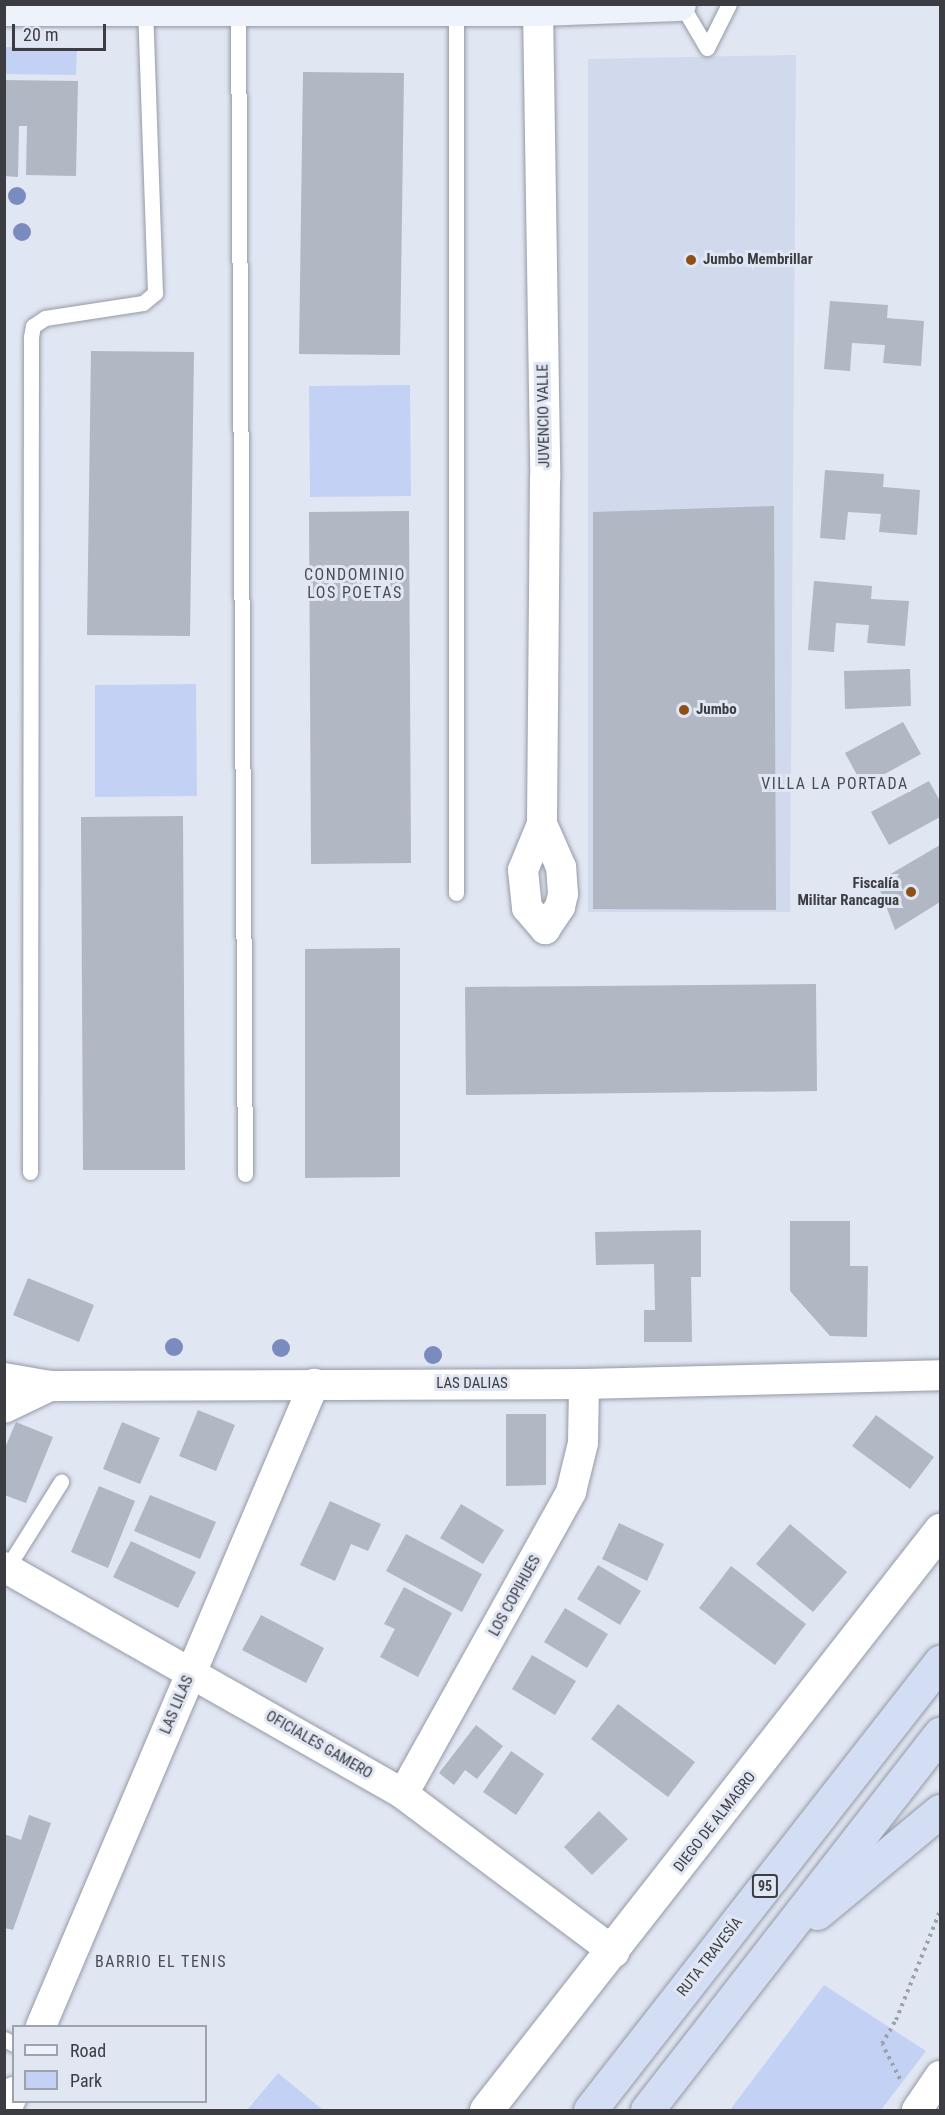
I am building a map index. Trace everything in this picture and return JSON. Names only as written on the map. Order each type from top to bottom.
[{"type":"highway","name":"RUTA TRAVESÍA","points":[[590,2110],[940,1662]]},
{"type":"highway","points":[[647,2110],[780,1942],[940,1733]]},
{"type":"highway","points":[[780,1942],[940,1811]]},
{"type":"main road","points":[[4,9],[538,9],[680,4]]},
{"type":"street","name":"JUVENCIO VALLE","points":[[538,9],[545,478],[542,824]]},
{"type":"street","name":"LAS DALIAS","points":[[4,1378],[50,1386],[584,1384],[940,1376]]},
{"type":"street","name":"LAS LILAS","points":[[41,2025],[314,1384]]},
{"type":"street","name":"LOS COPIHUES","points":[[403,1794],[567,1502],[583,1443],[584,1384]]},
{"type":"street","points":[[4,1408],[50,1386]]},
{"type":"street","name":"DIEGO DE ALMAGRO","points":[[486,2110],[614,1952],[940,1530]]},
{"type":"street","name":"OFICIALES GAMERO","points":[[6,1568],[403,1794],[614,1952]]},
{"type":"street","points":[[917,2110],[940,2076]]},
{"type":"lane","points":[[680,4],[707,48],[729,4]]},
{"type":"lane","points":[[238,8],[245,1174]]},
{"type":"lane","points":[[30,1172],[31,337],[33,326],[45,318],[143,303],[155,292],[145,9]]},
{"type":"lane","points":[[456,9],[456,893]]},
{"type":"lane","points":[[6,1568],[61,1482]]},
{"type":"path","points":[[901,2082],[882,2043],[896,2020],[940,1911]]},
{"type":"shaded area","points":[[796,55],[790,912],[588,912],[588,59]]},
{"type":"green space","points":[[5,47],[77,48],[76,75],[5,74]]},
{"type":"green space","points":[[410,385],[411,496],[310,497],[309,386]]},
{"type":"green space","points":[[196,684],[197,796],[95,797],[95,685]]},
{"type":"green space","points":[[824,1985],[926,2051],[881,2110],[730,2110]]},
{"type":"green space","points":[[278,2073],[323,2110],[247,2110]]},
{"type":"building","points":[[303,72],[404,73],[400,355],[299,354]]},
{"type":"building","points":[[4,80],[78,81],[76,176],[26,175],[27,126],[19,126],[18,177],[4,176]]},
{"type":"building","points":[[830,301],[888,305],[887,318],[924,321],[921,366],[883,363],[885,345],[852,343],[850,371],[824,369]]},
{"type":"building","points":[[91,351],[194,352],[190,636],[87,635]]},
{"type":"building","points":[[825,470],[884,474],[883,487],[920,490],[917,535],[879,532],[881,514],[848,512],[845,540],[820,538]]},
{"type":"building","name":"Jumbo","points":[[774,506],[776,910],[593,909],[593,512]]},
{"type":"building","points":[[409,511],[411,863],[311,864],[309,512]]},
{"type":"building","points":[[814,581],[872,586],[871,599],[909,601],[905,646],[867,643],[869,625],[836,623],[834,652],[808,650]]},
{"type":"building","points":[[910,669],[911,706],[845,709],[844,671]]},
{"type":"building","points":[[903,722],[921,754],[863,786],[845,753]]},
{"type":"building","points":[[929,781],[940,801],[940,817],[889,845],[871,812]]},
{"type":"building","points":[[183,816],[185,1170],[83,1170],[81,817]]},
{"type":"building","name":"Fiscalía Militar Rancagua","points":[[940,845],[940,902],[895,930],[877,882]]},
{"type":"building","points":[[400,948],[400,1177],[305,1178],[305,949]]},
{"type":"building","points":[[816,984],[817,1091],[466,1095],[465,987]]},
{"type":"building","points":[[790,1221],[850,1221],[850,1266],[868,1266],[867,1337],[830,1336],[790,1291]]},
{"type":"building","points":[[701,1230],[701,1277],[691,1277],[692,1342],[644,1342],[644,1310],[655,1310],[654,1264],[596,1265],[595,1232]]},
{"type":"building","points":[[28,1278],[94,1305],[79,1342],[13,1315]]},
{"type":"building","points":[[198,1410],[235,1425],[216,1471],[179,1456]]},
{"type":"building","points":[[506,1414],[546,1414],[546,1485],[506,1486]]},
{"type":"building","points":[[876,1415],[934,1457],[910,1489],[852,1446]]},
{"type":"building","points":[[16,1422],[53,1437],[26,1503],[4,1495],[4,1450]]},
{"type":"building","points":[[122,1422],[160,1438],[140,1484],[103,1469]]},
{"type":"building","points":[[99,1486],[135,1501],[108,1568],[71,1552]]},
{"type":"building","points":[[150,1495],[216,1522],[200,1559],[134,1531]]},
{"type":"building","points":[[330,1501],[381,1524],[368,1551],[351,1544],[335,1581],[300,1565]]},
{"type":"building","points":[[461,1504],[504,1530],[483,1564],[440,1538]]},
{"type":"building","points":[[619,1523],[664,1544],[647,1581],[602,1559]]},
{"type":"building","points":[[790,1524],[847,1572],[813,1612],[756,1564]]},
{"type":"building","points":[[406,1534],[482,1574],[462,1612],[386,1571]]},
{"type":"building","points":[[131,1541],[196,1572],[178,1608],[113,1577]]},
{"type":"building","points":[[598,1565],[641,1591],[620,1625],[577,1599]]},
{"type":"building","points":[[731,1566],[806,1624],[775,1665],[699,1608]]},
{"type":"building","points":[[404,1587],[452,1613],[418,1677],[380,1657],[395,1629],[384,1624]]},
{"type":"building","points":[[565,1608],[608,1634],[587,1668],[544,1642]]},
{"type":"building","points":[[261,1615],[324,1648],[306,1683],[242,1650]]},
{"type":"building","points":[[532,1655],[576,1681],[555,1715],[512,1689]]},
{"type":"building","points":[[618,1704],[695,1762],[668,1797],[591,1739]]},
{"type":"building","points":[[476,1725],[503,1746],[477,1779],[465,1770],[454,1785],[439,1773]]},
{"type":"building","points":[[511,1751],[544,1774],[516,1815],[483,1792]]},
{"type":"building","points":[[599,1811],[628,1839],[592,1875],[564,1847]]},
{"type":"building","points":[[29,1815],[51,1823],[13,1930],[4,1928],[4,1834],[21,1840]]},
{"type":"place","name":"Jumbo Membrillar","points":[[691,260]]},
{"type":"place","name":"Jumbo","points":[[684,710]]},
{"type":"place","name":"Fiscalía Militar Rancagua","points":[[911,892]]},
{"type":"district","name":"CONDOMINIO LOS POETAS","points":[[355,584]]},
{"type":"district","name":"VILLA LA PORTADA","points":[[835,784]]},
{"type":"district","name":"BARRIO EL TENIS","points":[[161,1962]]}]
